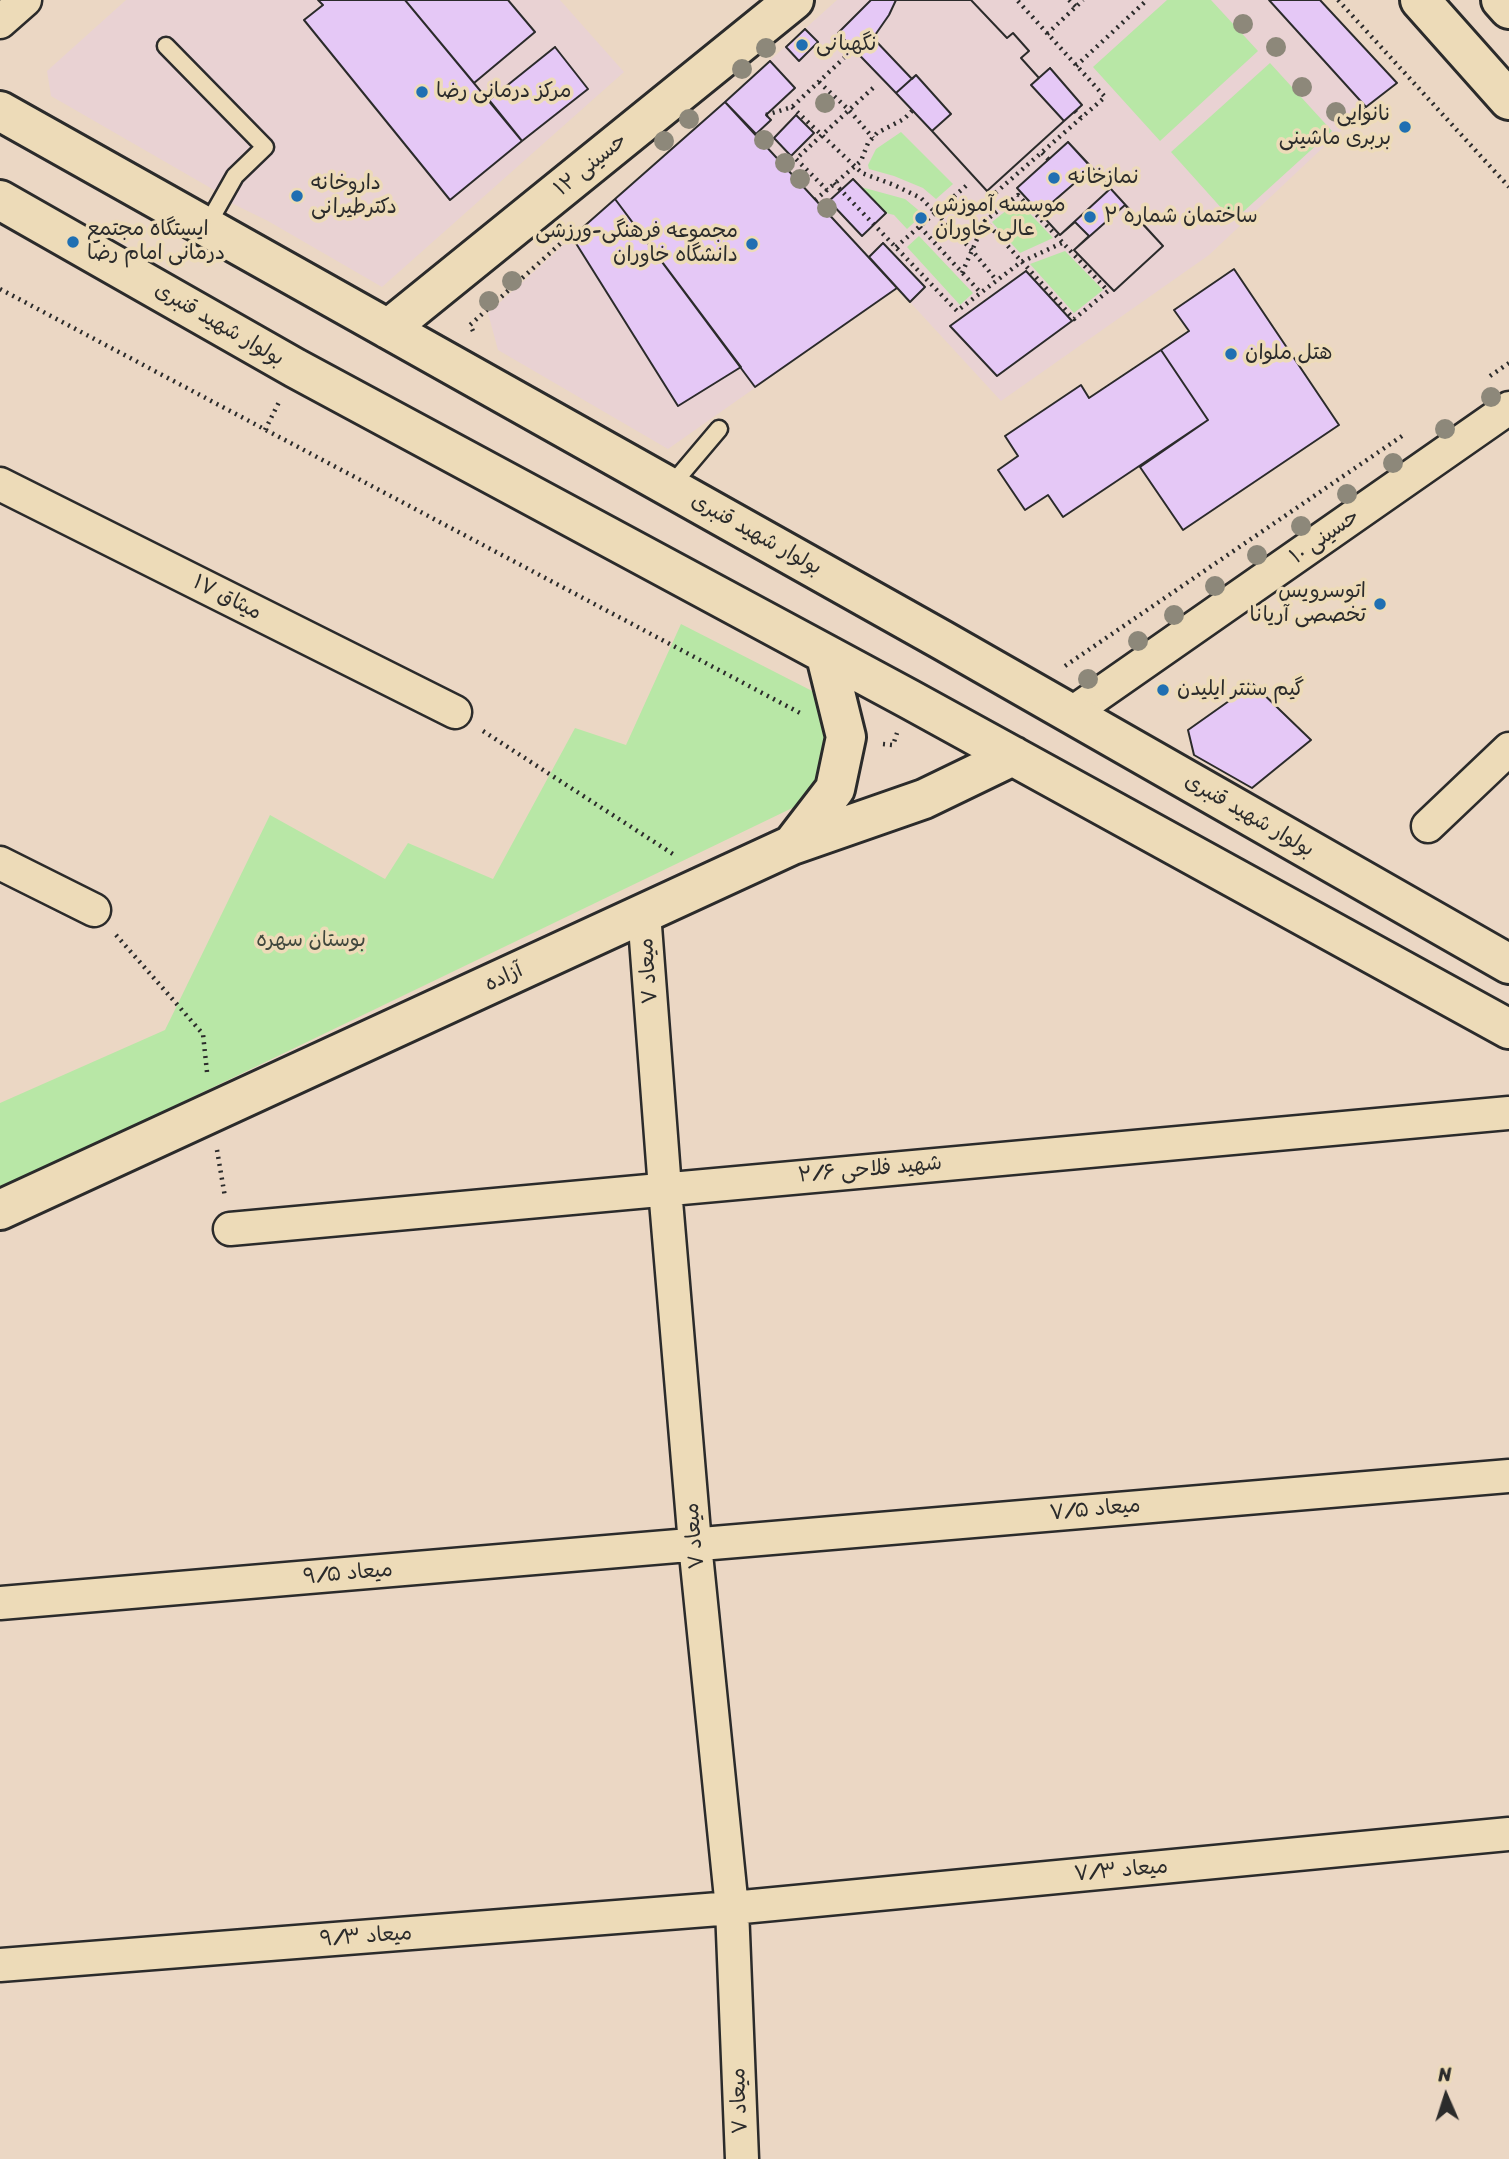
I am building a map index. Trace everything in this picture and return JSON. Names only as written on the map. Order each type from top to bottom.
[{"type":"main road","name":"حسینی ۱۲","points":[[388,329],[794,0]]},
{"type":"main road","points":[[1420,0],[1509,100]]},
{"type":"main road","points":[[1501,0],[1509,9]]},
{"type":"main road","name":"بولوار شهید قنبری","points":[[0,111],[1072,713],[1509,964]]},
{"type":"main road","name":"بولوار شهید قنبری","points":[[0,200],[296,368],[1013,756],[1509,1029]]},
{"type":"main road","points":[[792,845],[835,789],[846,737],[826,656]]},
{"type":"main road","name":"آزاده","points":[[0,1210],[792,845],[924,799],[1013,756]]},
{"type":"street","points":[[0,22],[25,0]]},
{"type":"street","name":"حسینی ۱۰","points":[[1072,713],[1509,408]]},
{"type":"street","name":"میثاق ۱۷","points":[[0,484],[455,712]]},
{"type":"street","points":[[1428,826],[1509,749]]},
{"type":"street","points":[[0,863],[94,910]]},
{"type":"street","name":"میعاد ۷","points":[[644,913],[695,1544],[732,1909],[742,2159]]},
{"type":"street","name":"شهید فلاحی ۲/۶","points":[[230,1228],[1509,1113]]},
{"type":"street","name":"میعاد ۷/۵","points":[[695,1544],[1504,1478]]},
{"type":"street","name":"میعاد ۹/۵","points":[[0,1604],[695,1544]]},
{"type":"street","name":"میعاد ۷/۳","points":[[732,1909],[1509,1835]]},
{"type":"street","name":"میعاد ۹/۳","points":[[0,1965],[732,1909]]},
{"type":"lane","points":[[166,47],[265,147],[235,176],[209,222],[212,230]]},
{"type":"lane","points":[[668,486],[719,429]]},
{"type":"path","points":[[985,202],[1104,97],[1017,0]]},
{"type":"path","points":[[1069,0],[1076,7]]},
{"type":"path","points":[[1046,34],[1083,0]]},
{"type":"path","points":[[1076,66],[1147,0]]},
{"type":"path","points":[[1338,0],[1509,187]]},
{"type":"path","points":[[766,114],[792,107],[844,58]]},
{"type":"path","points":[[819,82],[849,110],[873,138]]},
{"type":"path","points":[[827,190],[796,159],[873,88]]},
{"type":"path","points":[[792,107],[862,173],[920,198],[971,249],[997,281]]},
{"type":"path","points":[[1353,119],[1366,107]]},
{"type":"path","points":[[816,200],[861,161],[868,143],[877,133],[904,119],[912,111]]},
{"type":"path","points":[[1075,111],[1081,118]]},
{"type":"path","points":[[1042,153],[1049,160]]},
{"type":"path","points":[[834,183],[957,311],[1021,262],[1062,243]]},
{"type":"path","points":[[896,247],[967,185]]},
{"type":"path","points":[[962,273],[985,221],[1018,195],[1108,291],[1074,318],[985,221]]},
{"type":"path","points":[[989,209],[992,215]]},
{"type":"path","points":[[920,227],[981,293]]},
{"type":"path","points":[[0,289],[846,737],[893,745]]},
{"type":"path","points":[[1486,379],[1509,363]]},
{"type":"path","points":[[1062,668],[1406,433]]},
{"type":"path","points":[[455,712],[715,881]]},
{"type":"path","points":[[94,910],[203,1034],[211,1113],[230,1228]]},
{"type":"shaded area","points":[[126,0],[560,0],[624,72],[382,287],[268,221],[223,199],[221,194],[51,96],[47,71]]},
{"type":"shaded area","name":"موسسه آموزش عالی خاوران","points":[[837,0],[1321,0],[1397,83],[1366,107],[1209,255],[1001,401],[897,288],[668,449],[498,350],[488,313]]},
{"type":"green space","points":[[1167,0],[1211,0],[1258,51],[1160,141],[1093,67]]},
{"type":"green space","points":[[1270,63],[1332,131],[1233,221],[1171,152]]},
{"type":"green space","points":[[901,132],[953,184],[936,199],[923,188],[869,169],[868,165],[876,149]]},
{"type":"green space","points":[[861,187],[905,199],[923,214],[907,229],[894,215],[886,213]]},
{"type":"green space","points":[[1018,201],[1053,238],[1020,253],[992,222]]},
{"type":"green space","points":[[919,236],[973,293],[960,305],[907,247]]},
{"type":"green space","points":[[1065,251],[1103,290],[1074,313],[1030,264]]},
{"type":"green space","name":"بوستان سهره","points":[[681,624],[820,695],[835,757],[813,798],[0,1190],[0,1103],[165,1030],[270,815],[385,879],[408,843],[493,879],[575,728],[626,745]]},
{"type":"building","name":"مرکز درمانی رضا","points":[[318,0],[405,0],[522,141],[450,200],[304,20],[323,5]]},
{"type":"building","points":[[405,0],[508,0],[535,32],[474,83]]},
{"type":"building","points":[[871,0],[971,0],[1007,38],[1013,33],[1029,51],[1021,58],[1039,78],[1031,85],[1064,121],[987,191],[932,131],[951,114],[916,75],[896,93],[838,33]]},
{"type":"building","points":[[896,0],[971,0],[1007,38],[1013,33],[1029,51],[1021,58],[1039,78],[1031,85],[1064,121],[987,191],[932,131],[951,114],[916,75],[912,79],[873,38]]},
{"type":"building","points":[[1269,0],[1320,0],[1397,83],[1366,107]]},
{"type":"building","name":"نگهبانی","points":[[805,29],[818,42],[799,61],[786,47]]},
{"type":"building","points":[[555,47],[588,89],[522,141],[489,100]]},
{"type":"building","points":[[770,61],[795,88],[766,115],[771,120],[756,134],[725,102]]},
{"type":"building","points":[[1050,68],[1082,105],[1064,121],[1031,85]]},
{"type":"building","points":[[916,75],[951,114],[932,131],[896,93]]},
{"type":"building","name":"مجموعه فرهنگی-ورزشی دانشگاه خاوران","points":[[725,102],[897,288],[755,387],[615,199]]},
{"type":"building","points":[[796,115],[814,133],[791,156],[774,138]]},
{"type":"building","name":"ساختمان شماره ۲","points":[[1068,142],[1163,246],[1114,291],[1074,250],[1089,236],[1075,222],[1060,235],[1017,188]]},
{"type":"building","name":"نمازخانه","points":[[1068,142],[1092,168],[1040,213],[1017,188]]},
{"type":"building","points":[[1068,142],[1111,188],[1060,235],[1017,188]]},
{"type":"building","points":[[853,179],[886,213],[862,236],[829,201]]},
{"type":"building","points":[[615,199],[741,367],[678,406],[572,237]]},
{"type":"building","points":[[1125,205],[1163,246],[1114,291],[1074,250]]},
{"type":"building","points":[[883,243],[925,287],[910,302],[869,257]]},
{"type":"building","points":[[1234,269],[1339,425],[1183,530],[1140,467],[1208,420],[1161,350],[1189,331],[1174,310]]},
{"type":"building","points":[[1026,271],[1072,321],[997,376],[950,326]]},
{"type":"building","points":[[1161,350],[1208,420],[1063,517],[1048,495],[1025,510],[998,470],[1018,456],[1005,436],[1081,385],[1089,398]]},
{"type":"building","points":[[1253,684],[1311,740],[1252,788],[1194,755],[1188,730]]},
{"type":"place","name":"نگهبانی","points":[[802,45]]},
{"type":"place","name":"مرکز درمانی رضا","points":[[422,92]]},
{"type":"place","name":"نانوایی بربری ماشینی","points":[[1405,127]]},
{"type":"place","name":"نمازخانه","points":[[1054,178]]},
{"type":"place","name":"داروخانه دکترطیرانی","points":[[297,196]]},
{"type":"place","name":"ساختمان شماره ۲","points":[[1090,217]]},
{"type":"place","name":"موسسه آموزش عالی خاوران","points":[[921,218]]},
{"type":"place","name":"ایستگاه مجتمع درمانی امام رضا","points":[[73,242]]},
{"type":"place","name":"مجموعه فرهنگی-ورزشی دانشگاه خاوران","points":[[752,244]]},
{"type":"place","name":"هتل ملوان","points":[[1231,354]]},
{"type":"place","name":"اتوسرویس تخصصی آریانا","points":[[1380,604]]},
{"type":"place","name":"گیم سنتر ایلیدن","points":[[1163,690]]}]
